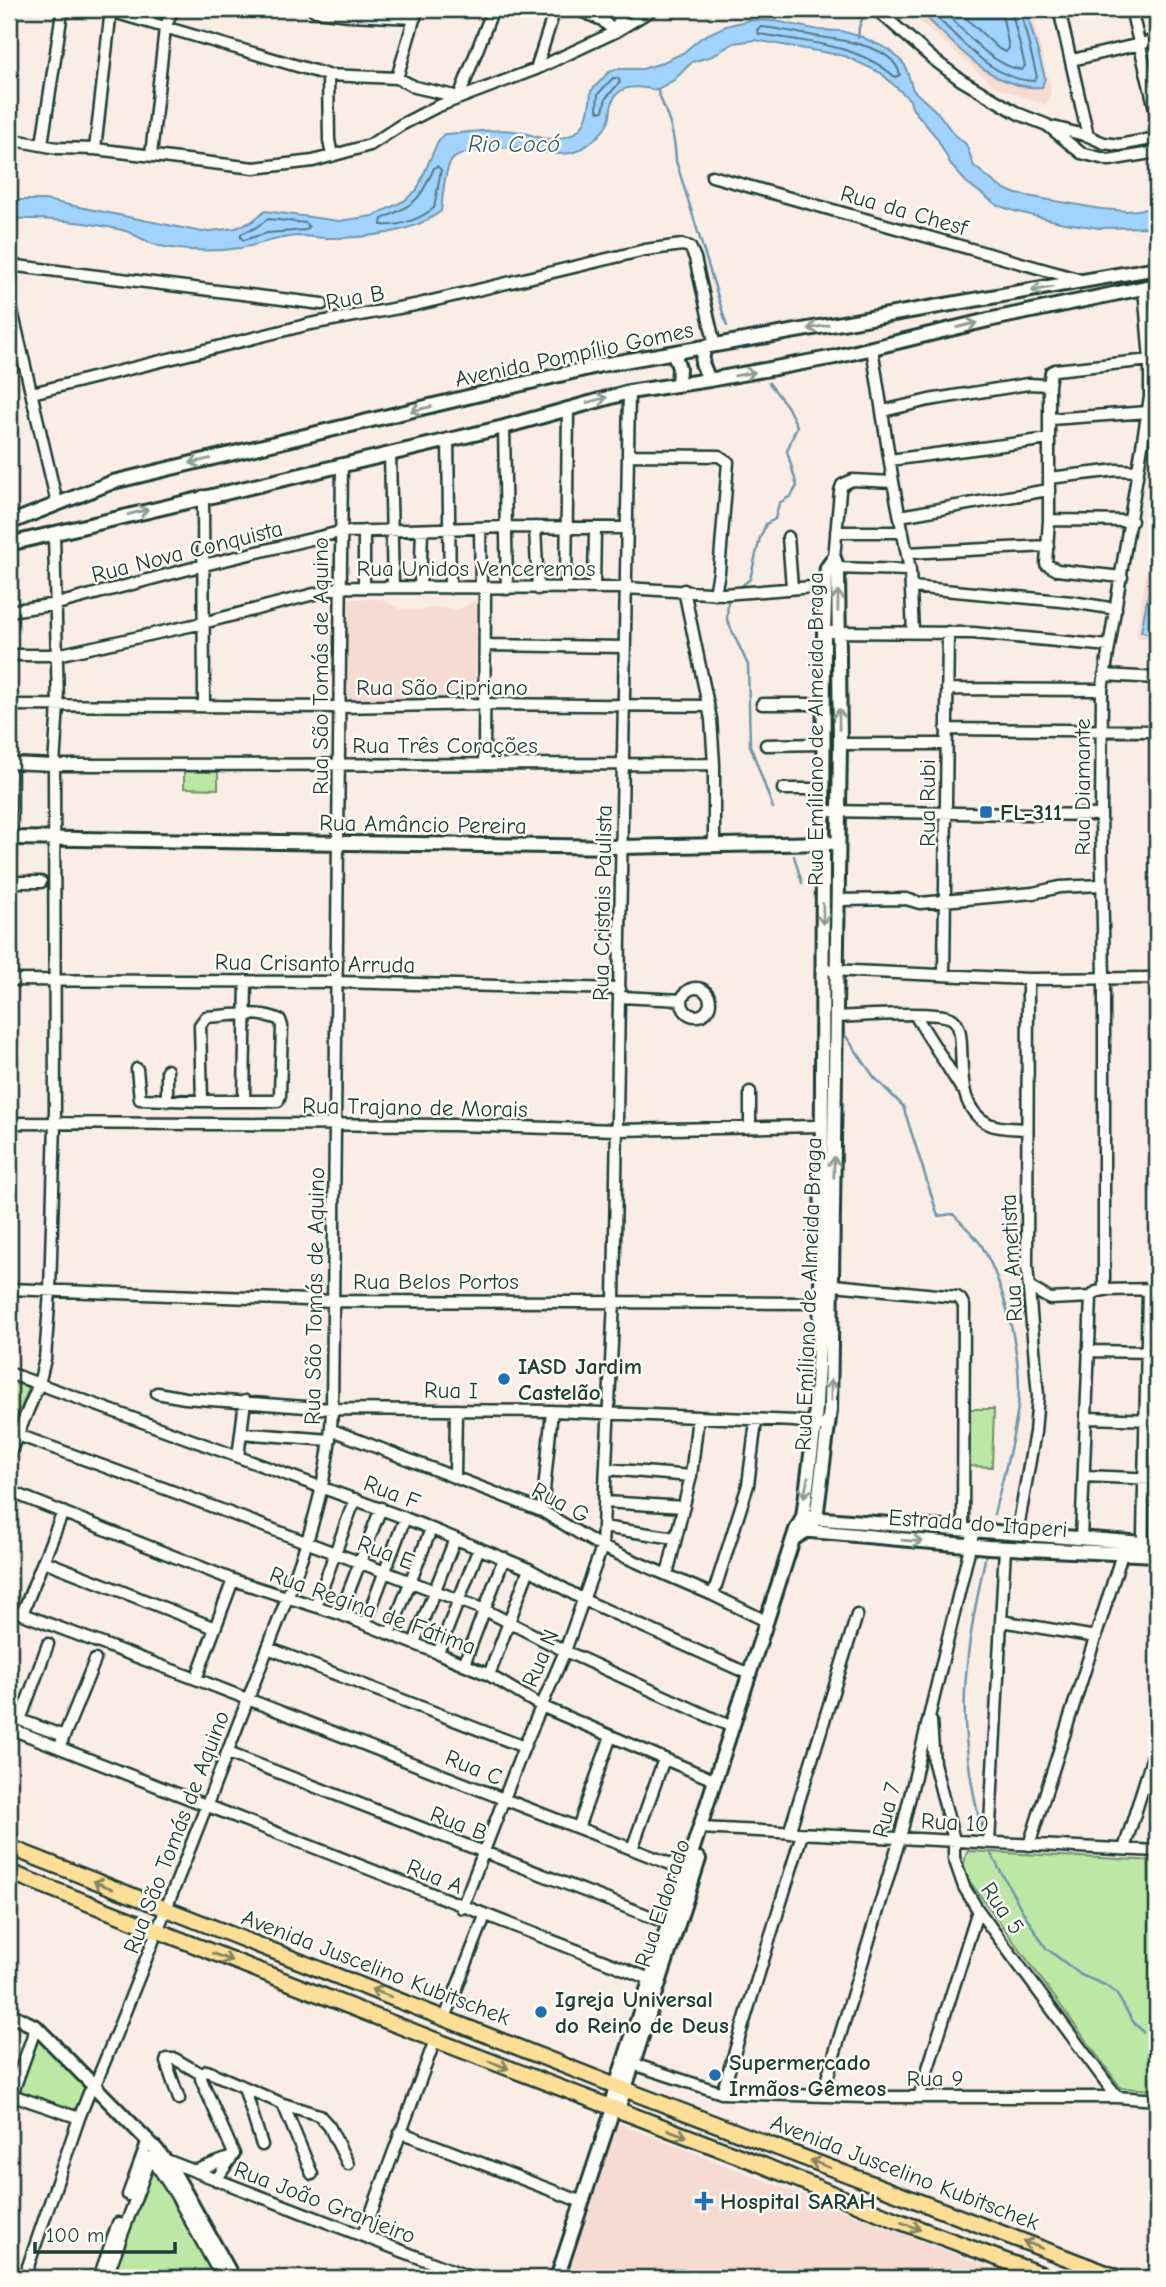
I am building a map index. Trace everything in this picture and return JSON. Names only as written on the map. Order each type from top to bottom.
[{"type":"main road","name":"Avenida Juscelino Kubitschek","points":[[9,1847],[1115,2278]]},
{"type":"main road","name":"Avenida Juscelino Kubitschek","points":[[9,1872],[158,1933],[1051,2278]]},
{"type":"street","points":[[42,144],[61,19],[63,12],[69,9]]},
{"type":"street","points":[[85,9],[111,10],[328,75],[397,78],[415,87],[458,97]]},
{"type":"street","points":[[151,155],[165,28],[173,9]]},
{"type":"street","points":[[313,9],[349,15],[416,13],[397,78]]},
{"type":"street","points":[[458,97],[493,9]]},
{"type":"street","points":[[536,69],[555,9]]},
{"type":"street","points":[[576,9],[602,20],[615,32]]},
{"type":"street","points":[[615,32],[624,9]]},
{"type":"street","points":[[9,139],[57,148],[95,149],[254,167],[271,167],[332,156],[370,145],[401,125],[458,97],[536,69],[615,32],[653,9]]},
{"type":"street","points":[[876,9],[961,80],[1019,114],[1104,143],[1119,145],[1157,138]]},
{"type":"street","points":[[1059,9],[1088,136]]},
{"type":"street","points":[[1131,9],[1157,117]]},
{"type":"street","points":[[95,149],[111,10]]},
{"type":"street","points":[[1072,60],[1157,40]]},
{"type":"street","points":[[328,75],[329,139],[332,156]]},
{"type":"street","points":[[1047,125],[1071,147],[1093,158],[1119,159],[1157,152]]},
{"type":"street","name":"Rua da Chesf","points":[[712,176],[1085,282]]},
{"type":"street","name":"Rua B","points":[[32,393],[310,324],[415,305],[661,246],[686,246],[692,250],[709,347]]},
{"type":"street","points":[[9,265],[322,304]]},
{"type":"street","name":"Avenida Pompílio Gomes","points":[[9,523],[113,482],[601,365],[1157,268]]},
{"type":"street","points":[[9,544],[504,427],[629,392],[835,357],[988,320],[1151,287]]},
{"type":"street","name":"Rua Diamante","points":[[1097,1293],[1104,980],[1101,885],[1102,690],[1148,412],[1151,287]]},
{"type":"street","points":[[9,298],[57,502]]},
{"type":"street","points":[[709,347],[702,363],[709,380]]},
{"type":"street","points":[[872,348],[910,570],[912,632]]},
{"type":"street","points":[[674,353],[679,368],[678,384]]},
{"type":"street","points":[[1122,577],[1053,569],[1046,564],[1051,419],[1049,385],[1051,373],[1060,369],[1150,360]]},
{"type":"street","points":[[883,411],[929,400],[1028,384],[1049,385]]},
{"type":"street","name":"Rua Cristais Paulista","points":[[610,1414],[620,993],[629,392]]},
{"type":"street","points":[[566,588],[568,408]]},
{"type":"street","points":[[1051,419],[1148,412]]},
{"type":"street","points":[[504,427],[507,589]]},
{"type":"street","points":[[448,439],[450,588]]},
{"type":"street","points":[[890,460],[1049,439]]},
{"type":"street","points":[[390,454],[393,587]]},
{"type":"street","points":[[628,455],[719,456],[728,462],[719,594]]},
{"type":"street","name":"Rua São Tomás de Aquino","points":[[24,2278],[79,2118],[158,1933],[268,1648],[323,1487],[332,1409],[342,464]]},
{"type":"street","points":[[1049,478],[1116,470],[1139,471]]},
{"type":"street","name":"Rua Emíliano de Almeida Braga","points":[[798,1533],[810,1518],[829,1426],[834,1289],[836,1017],[830,970],[823,843],[824,704],[831,632],[833,565],[840,488],[846,481],[893,482]]},
{"type":"street","points":[[900,516],[1048,490]]},
{"type":"street","points":[[203,496],[204,705]]},
{"type":"street","points":[[1049,520],[1132,521]]},
{"type":"street","name":"Rua Nova Conquista","points":[[9,611],[57,604],[341,532],[507,527],[627,528]]},
{"type":"street","points":[[535,527],[538,589]]},
{"type":"street","points":[[480,528],[485,645],[484,763]]},
{"type":"street","points":[[594,588],[595,529]]},
{"type":"street","points":[[363,531],[364,587]]},
{"type":"street","points":[[420,587],[422,531]]},
{"type":"street","points":[[836,532],[903,532]]},
{"type":"street","points":[[9,1455],[39,1384],[45,1359],[50,1292],[55,1123],[54,765],[58,706],[54,533]]},
{"type":"street","points":[[788,537],[792,587]]},
{"type":"street","points":[[907,553],[1048,546]]},
{"type":"street","points":[[833,565],[910,570]]},
{"type":"street","name":"Rua Emíliano de Almeida Braga","points":[[810,1518],[821,1303],[821,1126],[830,970],[838,900],[840,744],[825,586],[833,565]]},
{"type":"street","name":"Rua Unidos Venceremos","points":[[9,655],[57,655],[203,623],[341,587],[626,588],[719,594],[825,586]]},
{"type":"street","points":[[912,587],[1072,602],[1116,609]]},
{"type":"street","points":[[684,590],[708,706],[714,764],[714,846]]},
{"type":"street","points":[[831,632],[948,632],[1109,646]]},
{"type":"street","name":"Rua Rubi","points":[[944,975],[948,632]]},
{"type":"street","points":[[485,645],[625,647]]},
{"type":"street","points":[[1104,675],[1157,678]]},
{"type":"street","points":[[947,689],[1102,690]]},
{"type":"street","points":[[946,729],[1156,731],[1157,689]]},
{"type":"street","points":[[762,704],[824,704]]},
{"type":"street","name":"Rua São Cipriano","points":[[9,705],[708,706]]},
{"type":"street","points":[[766,745],[824,744]]},
{"type":"street","points":[[840,744],[946,744]]},
{"type":"street","name":"Rua Três Corações","points":[[10,768],[54,765],[714,764]]},
{"type":"street","points":[[9,831],[10,768]]},
{"type":"street","points":[[783,789],[824,789]]},
{"type":"street","points":[[824,811],[1101,815]]},
{"type":"street","name":"Rua Amâncio Pereira","points":[[9,838],[621,848],[837,844]]},
{"type":"street","points":[[9,882],[41,883]]},
{"type":"street","points":[[838,900],[906,900],[920,903],[1101,885]]},
{"type":"street","points":[[830,970],[1028,979],[1157,978]]},
{"type":"street","name":"Rua Ametista","points":[[1017,1534],[1035,1432],[1038,1396],[1029,1287],[1026,1129],[1028,979]]},
{"type":"street","name":"Rua Crisanto Arruda","points":[[9,980],[337,982],[620,993],[682,1000]]},
{"type":"street","points":[[244,1101],[246,981]]},
{"type":"street","points":[[915,1015],[977,1116],[993,1126],[1026,1129]]},
{"type":"street","points":[[137,1069],[140,1099],[167,1101],[202,1101],[244,1101],[278,1101],[282,1026],[280,1020],[271,1016],[206,1017],[200,1024],[202,1101]]},
{"type":"street","points":[[836,1017],[946,1017],[958,1026],[962,1088]]},
{"type":"street","points":[[167,1070],[167,1101]]},
{"type":"street","points":[[750,1092],[750,1126]]},
{"type":"street","name":"Rua Trajano de Morais","points":[[9,1123],[454,1125],[617,1130],[821,1126]]},
{"type":"street","points":[[1029,1287],[1050,1298],[1152,1289],[1152,1352],[1145,1420],[1143,1536]]},
{"type":"street","name":"Rua Belos Portos","points":[[9,1289],[334,1301],[821,1303]]},
{"type":"street","points":[[834,1289],[847,1293]]},
{"type":"street","name":"Rua 7","points":[[822,2095],[900,1838],[970,1546],[964,1306],[961,1300],[957,1297],[834,1289]]},
{"type":"street","points":[[1082,1539],[1088,1351],[1097,1293]]},
{"type":"street","points":[[1088,1351],[1152,1352]]},
{"type":"street","name":"Rua F","points":[[9,1373],[381,1508],[529,1569],[584,1600],[750,1674]]},
{"type":"street","name":"Rua I","points":[[157,1394],[332,1409],[552,1411],[829,1426]]},
{"type":"street","points":[[238,1457],[244,1401]]},
{"type":"street","points":[[455,1477],[456,1410]]},
{"type":"street","points":[[542,1511],[552,1411]]},
{"type":"street","name":"Rua N","points":[[463,1908],[524,1747],[565,1651],[602,1547],[610,1414]]},
{"type":"street","points":[[667,1575],[691,1476],[698,1417]]},
{"type":"street","points":[[1087,1418],[1157,1420]]},
{"type":"street","points":[[713,1595],[748,1486],[756,1421]]},
{"type":"street","name":"Rua G","points":[[241,1433],[331,1435],[455,1477],[542,1511],[602,1547],[766,1621]]},
{"type":"street","name":"Rua E","points":[[18,1435],[485,1610],[565,1651],[732,1727]]},
{"type":"street","points":[[607,1469],[691,1476]]},
{"type":"street","points":[[1084,1476],[1157,1479]]},
{"type":"street","name":"Rua Regina de Fátima","points":[[9,1492],[233,1580],[316,1605],[414,1643],[489,1675],[541,1706],[716,1781]]},
{"type":"street","points":[[316,1605],[355,1499]]},
{"type":"street","points":[[605,1502],[684,1507]]},
{"type":"street","points":[[340,1614],[381,1508]]},
{"type":"street","points":[[22,1614],[63,1512]]},
{"type":"street","points":[[365,1624],[405,1518]]},
{"type":"street","name":"Estrada do Itaperi","points":[[810,1518],[1157,1544]]},
{"type":"street","points":[[603,1527],[675,1538]]},
{"type":"street","points":[[390,1634],[431,1529]]},
{"type":"street","name":"Estrada do Itaperi","points":[[798,1533],[970,1546],[1157,1555]]},
{"type":"street","name":"Rua Eldorado","points":[[620,2087],[634,2064],[732,1727],[798,1533]]},
{"type":"street","points":[[414,1643],[455,1539]]},
{"type":"street","points":[[438,1653],[479,1548]]},
{"type":"street","points":[[989,1843],[1004,1548]]},
{"type":"street","points":[[1029,1844],[1122,1555]]},
{"type":"street","points":[[464,1664],[504,1558]]},
{"type":"street","points":[[44,1561],[215,1628]]},
{"type":"street","points":[[489,1675],[529,1569]]},
{"type":"street","points":[[196,1679],[233,1580]]},
{"type":"street","name":"Rua C","points":[[9,1609],[686,1870]]},
{"type":"street","points":[[789,1833],[857,1615]]},
{"type":"street","points":[[1001,1621],[1097,1637]]},
{"type":"street","points":[[48,1644],[20,1720],[64,1737]]},
{"type":"street","points":[[268,1648],[524,1747]]},
{"type":"street","points":[[60,1748],[95,1660]]},
{"type":"street","name":"Rua 5","points":[[930,1710],[934,1763],[954,1840],[958,1871],[978,1910],[1117,2098]]},
{"type":"street","name":"Rua A","points":[[9,1728],[650,1979]]},
{"type":"street","points":[[578,1828],[611,1736]]},
{"type":"street","points":[[1124,1849],[1157,1743]]},
{"type":"street","name":"Rua B","points":[[228,1753],[673,1926]]},
{"type":"street","points":[[632,1849],[664,1759]]},
{"type":"street","name":"Rua Eldorado","points":[[557,2278],[613,2109],[620,2103],[620,2087],[650,1979],[673,1926],[686,1870],[703,1826]]},
{"type":"street","name":"Rua 10","points":[[703,1826],[802,1834],[1157,1851]]},
{"type":"street","points":[[722,2093],[802,1834]]},
{"type":"street","points":[[919,2097],[978,1910]]},
{"type":"street","points":[[445,2018],[485,1916]]},
{"type":"street","points":[[9,2014],[36,2027],[165,2160],[233,2278]]},
{"type":"street","points":[[36,2027],[10,2099],[79,2118]]},
{"type":"street","points":[[363,2235],[435,2040]]},
{"type":"street","points":[[179,2099],[167,2059],[175,2059],[201,2074]]},
{"type":"street","name":"Rua 9","points":[[634,2064],[722,2093],[1157,2100]]},
{"type":"street","points":[[201,2074],[207,2071],[283,2104],[319,2115],[326,2120],[348,2164]]},
{"type":"street","points":[[201,2074],[234,2150],[233,2157],[216,2180]]},
{"type":"street","points":[[244,2087],[262,2145]]},
{"type":"street","points":[[283,2104],[312,2174]]},
{"type":"street","points":[[400,2132],[582,2202]]},
{"type":"street","points":[[99,2278],[148,2140]]},
{"type":"street","points":[[106,2278],[150,2157],[176,2195],[222,2278]]},
{"type":"street","points":[[194,2171],[233,2157]]},
{"type":"street","name":"Rua João Granjeiro","points":[[165,2160],[472,2278]]},
{"type":"shaded area","points":[[905,9],[1031,9],[1051,91],[1046,105],[996,87]]},
{"type":"shaded area","points":[[1157,509],[1157,642],[1136,637]]},
{"type":"shaded area","points":[[348,599],[381,599],[399,609],[421,610],[436,607],[458,610],[476,600],[476,697],[473,701],[352,701],[348,697]]},
{"type":"shaded area","name":"Hospital SARAH","points":[[617,2123],[1016,2278],[567,2278]]},
{"type":"green space","points":[[184,771],[218,772],[218,789],[184,788]]},
{"type":"green space","points":[[9,1381],[29,1388],[9,1439]]},
{"type":"green space","points":[[969,1409],[994,1409],[992,1467],[968,1466]]},
{"type":"green space","points":[[967,1851],[1157,1861],[1157,2090],[1121,2088],[962,1871]]},
{"type":"green space","points":[[42,2038],[83,2080],[85,2088],[79,2107],[71,2110],[22,2093],[20,2088],[37,2039]]},
{"type":"green space","points":[[151,2163],[217,2278],[110,2278]]},
{"type":"water","points":[[917,9],[1026,9],[1045,78],[1042,87],[1005,81],[989,72],[958,48]]},
{"type":"water","name":"Rio Cocó","points":[[750,20],[841,31],[890,50],[905,65],[913,90],[966,144],[974,166],[1000,187],[1016,194],[1101,209],[1127,211],[1157,208],[1157,227],[1099,228],[1064,223],[997,205],[966,182],[951,165],[937,138],[912,108],[910,100],[881,73],[845,56],[755,40],[734,43],[712,56],[692,62],[674,80],[656,90],[636,87],[619,92],[611,106],[610,118],[604,130],[589,144],[574,152],[554,154],[506,148],[475,151],[458,156],[453,159],[448,169],[441,211],[417,224],[388,233],[329,238],[301,236],[240,248],[200,250],[156,245],[126,231],[98,225],[9,219],[9,200],[45,200],[202,232],[236,228],[251,222],[265,211],[339,221],[373,216],[404,201],[417,190],[438,141],[444,134],[498,130],[547,139],[569,136],[582,127],[586,120],[591,91],[609,72],[617,69],[642,69],[659,64],[683,53],[702,37],[726,26]]},
{"type":"water","points":[[1157,547],[1157,635],[1141,632]]},
{"type":"waterway","points":[[858,38],[863,17]]},
{"type":"waterway","points":[[657,89],[670,124],[676,161],[727,326]]},
{"type":"waterway","points":[[738,589],[750,579],[766,524],[775,519],[779,503],[791,496],[797,486],[787,451],[797,426],[787,406],[769,383]]},
{"type":"waterway","points":[[732,597],[728,601],[727,620],[748,665],[750,745],[773,808]]},
{"type":"waterway","points":[[794,856],[802,883]]},
{"type":"waterway","points":[[843,1032],[874,1077],[903,1106],[938,1216],[953,1214],[979,1242],[991,1264],[1006,1305],[1016,1351],[1019,1394],[1012,1439],[994,1514]]},
{"type":"waterway","points":[[982,1831],[968,1754],[965,1695],[967,1661],[986,1554]]},
{"type":"waterway","points":[[990,1852],[1046,1948],[1081,1975],[1116,1993],[1132,2020],[1143,2032]]},
{"type":"place","name":"FL-311","points":[[986,812]]},
{"type":"place","name":"IASD Jardim Castelão","points":[[504,1379]]},
{"type":"place","name":"Igreja Universal do Reino de Deus","points":[[541,2012]]},
{"type":"place","name":"Supermercado Irmãos Gêmeos","points":[[715,2075]]},
{"type":"place","name":"Hospital SARAH","points":[[704,2201]]}]
